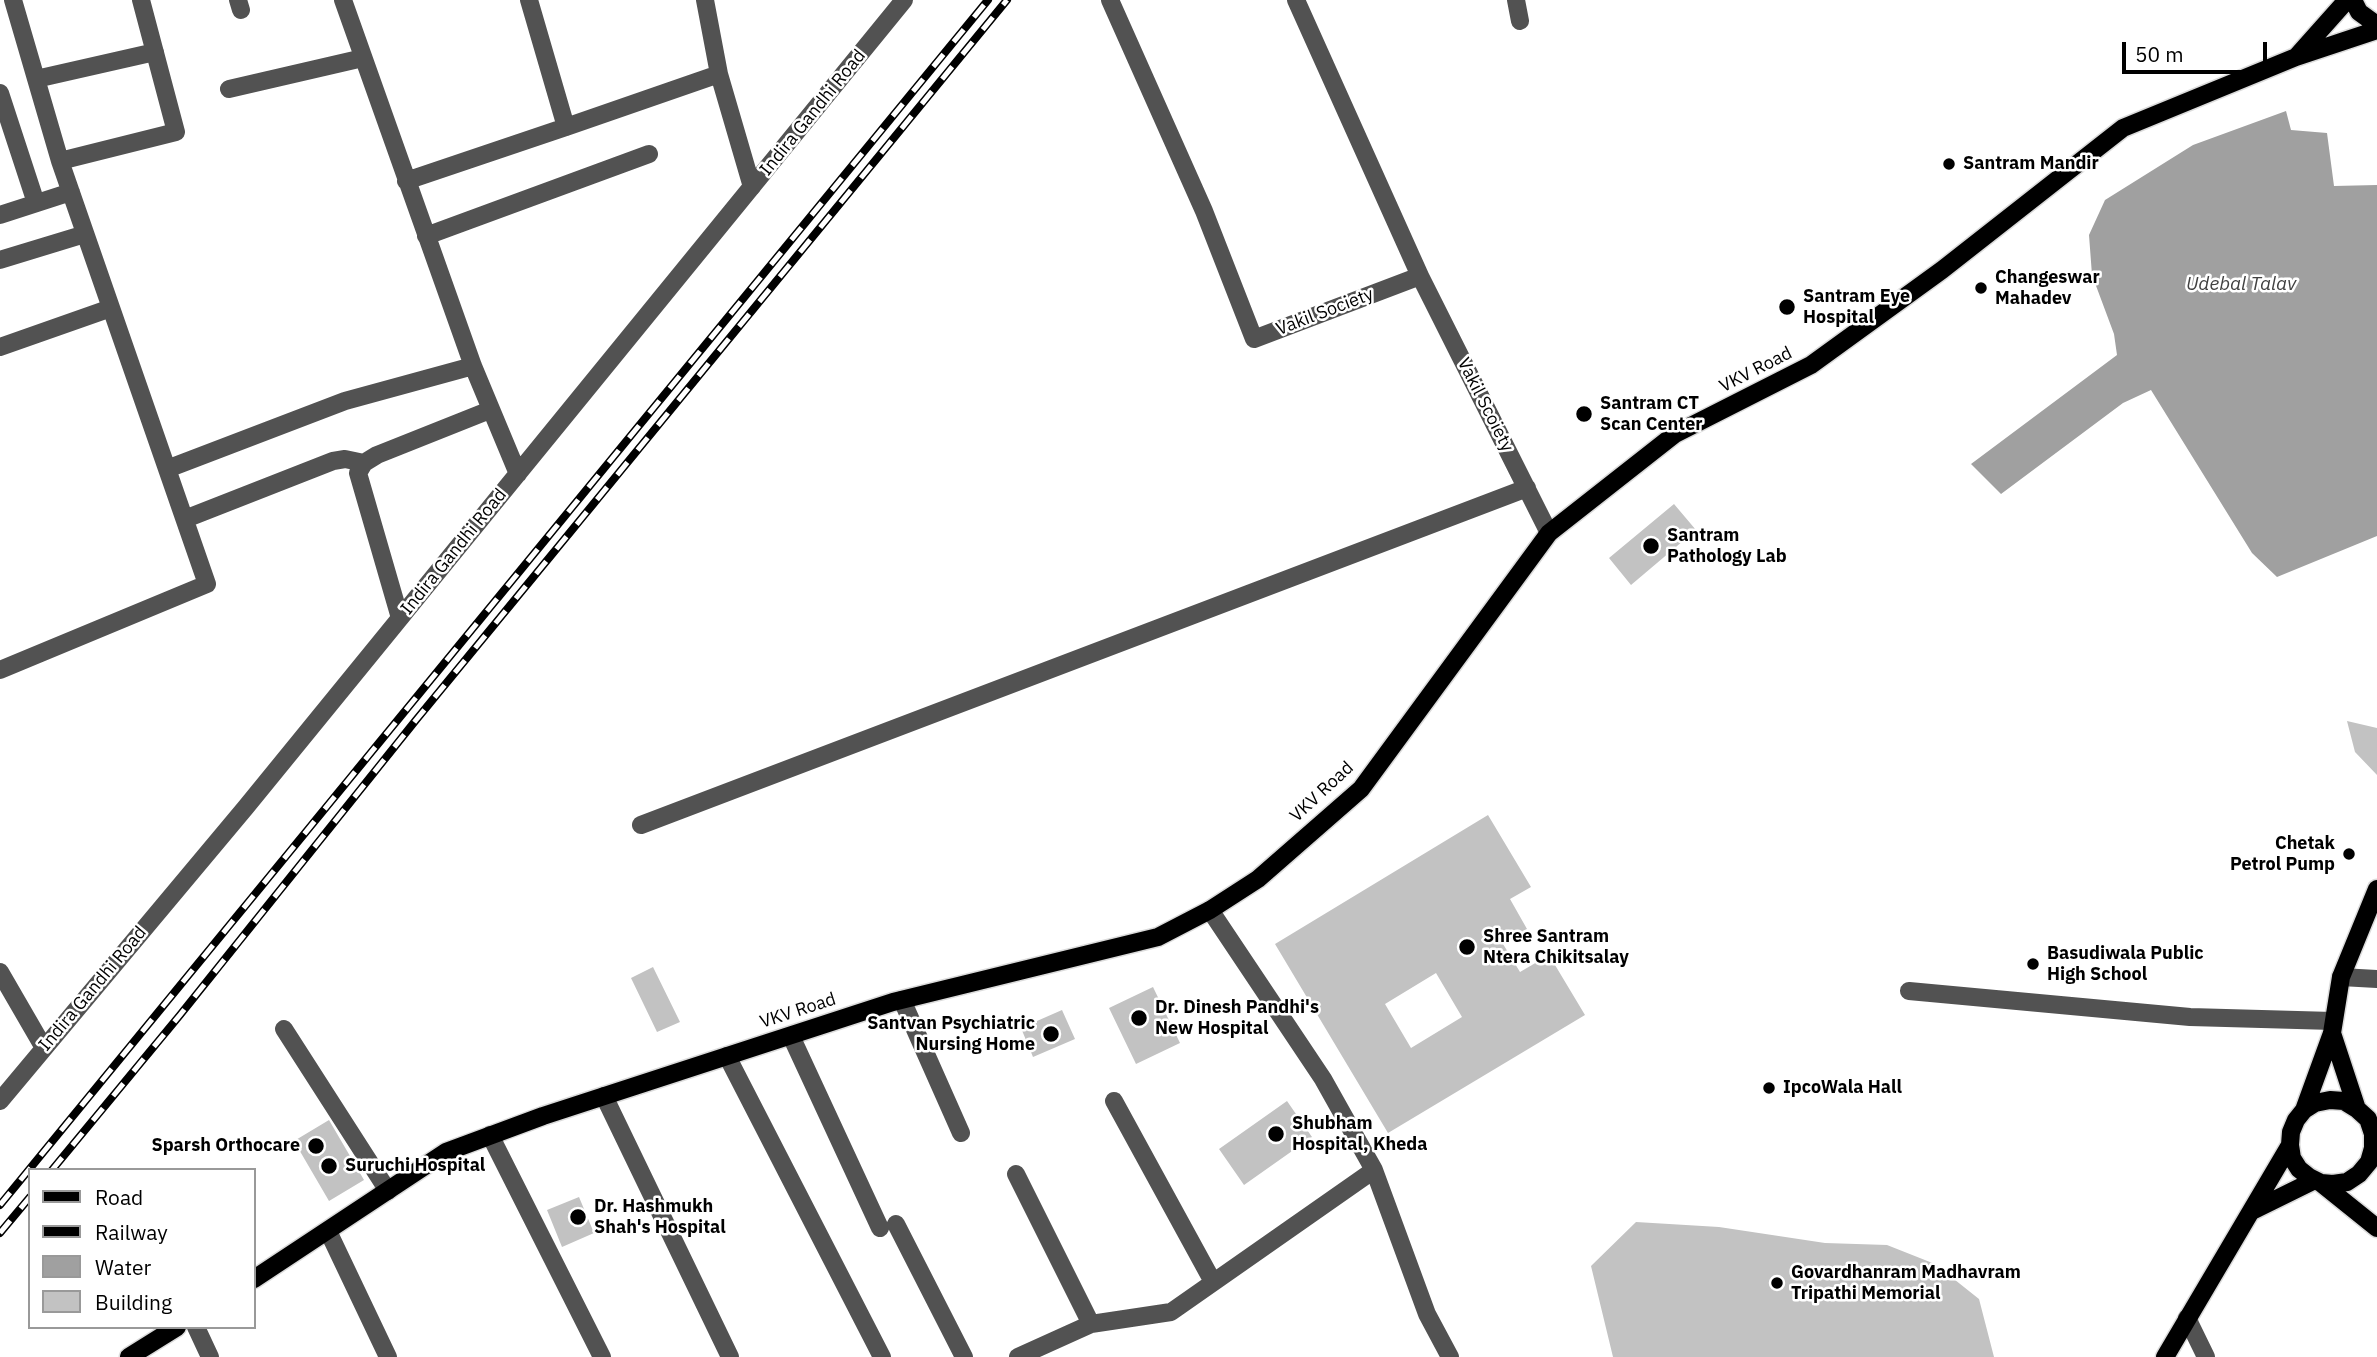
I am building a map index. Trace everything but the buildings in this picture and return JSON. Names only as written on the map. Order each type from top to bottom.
[{"type":"main road","name":"VKV Road","points":[[2296,57],[2347,0]]},
{"type":"main road","points":[[2353,0],[2359,12],[2377,25]]},
{"type":"main road","name":"VKV Road","points":[[256,1278],[446,1152],[490,1135],[902,1000],[1158,937],[1210,910],[1258,879],[1361,789],[1549,533],[1675,434],[1811,365],[1942,270],[2123,128],[2296,57],[2377,30]]},
{"type":"main road","points":[[2304,1110],[2332,1027],[2341,977],[2377,889]]},
{"type":"main road","points":[[2332,1027],[2357,1108]]},
{"type":"main road","points":[[2252,1211],[2318,1181],[2333,1184],[2347,1182],[2374,1158],[2373,1133],[2368,1119],[2357,1108],[2344,1101],[2315,1103],[2304,1110],[2295,1120],[2291,1132],[2292,1158],[2299,1169],[2318,1181],[2377,1228]]},
{"type":"main road","points":[[2165,1357],[2290,1145]]},
{"type":"main road","points":[[129,1357],[174,1329]]},
{"type":"street","points":[[60,161],[176,132],[141,0]]},
{"type":"street","points":[[343,0],[425,236],[490,410],[517,474]]},
{"type":"street","points":[[529,0],[566,127]]},
{"type":"street","points":[[705,0],[719,74],[752,187]]},
{"type":"street","name":"Indira Gandhi Road","points":[[0,1101],[400,618],[904,0]]},
{"type":"street","name":"Vakil Society","points":[[1110,0],[1204,211],[1254,340],[1420,276]]},
{"type":"street","points":[[1296,0],[1420,276]]},
{"type":"street","points":[[1516,0],[1520,21]]},
{"type":"street","points":[[0,670],[207,584],[60,161],[36,79],[18,1]]},
{"type":"street","points":[[36,79],[155,52]]},
{"type":"street","points":[[229,89],[363,58]]},
{"type":"street","points":[[406,181],[719,74]]},
{"type":"street","points":[[0,93],[36,203]]},
{"type":"street","points":[[425,236],[649,154]]},
{"type":"street","points":[[0,215],[71,192]]},
{"type":"street","points":[[0,260],[85,234]]},
{"type":"street","name":"Vakil Scoiety","points":[[1420,276],[1549,533]]},
{"type":"street","points":[[0,347],[111,308]]},
{"type":"street","points":[[167,469],[345,401],[473,366]]},
{"type":"street","points":[[400,618],[358,473],[364,463],[377,455],[490,410]]},
{"type":"street","points":[[185,519],[333,461],[345,459],[364,463]]},
{"type":"street","points":[[641,825],[1527,488]]},
{"type":"street","points":[[1210,910],[1323,1079],[1374,1170],[1427,1314],[1450,1357]]},
{"type":"street","points":[[0,972],[44,1048]]},
{"type":"street","points":[[2341,977],[2377,979]]},
{"type":"street","points":[[1909,991],[2332,1027]]},
{"type":"street","points":[[902,1000],[961,1133]]},
{"type":"street","points":[[284,1029],[388,1191]]},
{"type":"street","points":[[791,1035],[888,1226],[964,1357]]},
{"type":"street","points":[[727,1056],[882,1357]]},
{"type":"street","points":[[604,1096],[730,1357]]},
{"type":"street","points":[[1114,1101],[1213,1283]]},
{"type":"street","points":[[490,1135],[601,1357]]},
{"type":"street","points":[[1018,1357],[1047,1351],[1091,1324],[1171,1312],[1374,1170]]},
{"type":"street","points":[[1016,1174],[1091,1324]]},
{"type":"street","points":[[328,1231],[388,1357]]},
{"type":"street","points":[[2187,1318],[2206,1357]]},
{"type":"street","points":[[197,1329],[210,1357]]},
{"type":"water","name":"Udebal Talav","points":[[2286,111],[2291,130],[2327,133],[2334,186],[2377,185],[2377,536],[2277,577],[2252,553],[2151,390],[2123,403],[2001,494],[1971,464],[2117,355],[2114,334],[2092,275],[2089,235],[2105,200],[2193,145]]},
{"type":"railway","points":[[30,1168],[988,0]]},
{"type":"railway","points":[[54,1168],[416,720],[1007,0]]},
{"type":"railway","points":[[0,1205],[28,1171]]},
{"type":"railway","points":[[0,1233],[28,1199]]},
{"type":"place","name":"Santram Mandir","points":[[1949,164]]},
{"type":"place","name":"Changeswar Mahadev","points":[[1981,288]]},
{"type":"place","name":"Santram Eye Hospital","points":[[1787,307]]},
{"type":"place","name":"Santram CT Scan Center","points":[[1584,414]]},
{"type":"place","name":"Santram Pathology Lab","points":[[1651,546]]},
{"type":"place","name":"Chetak Petrol Pump","points":[[2349,854]]},
{"type":"place","name":"Shree Santram Ntera Chikitsalay","points":[[1467,947]]},
{"type":"place","name":"Basudiwala Public High School","points":[[2033,964]]},
{"type":"place","name":"Dr. Dinesh Pandhi's New Hospital","points":[[1139,1018]]},
{"type":"place","name":"Santvan Psychiatric Nursing Home","points":[[1051,1034]]},
{"type":"place","name":"IpcoWala Hall","points":[[1769,1088]]},
{"type":"place","name":"Shubham Hospital, Kheda","points":[[1276,1134]]},
{"type":"place","name":"Sparsh Orthocare","points":[[316,1146]]},
{"type":"place","name":"Suruchi Hospital","points":[[329,1166]]},
{"type":"place","name":"Dr. Hashmukh Shah's Hospital","points":[[578,1217]]},
{"type":"place","name":"Govardhanram Madhavram Tripathi Memorial","points":[[1777,1283]]}]
